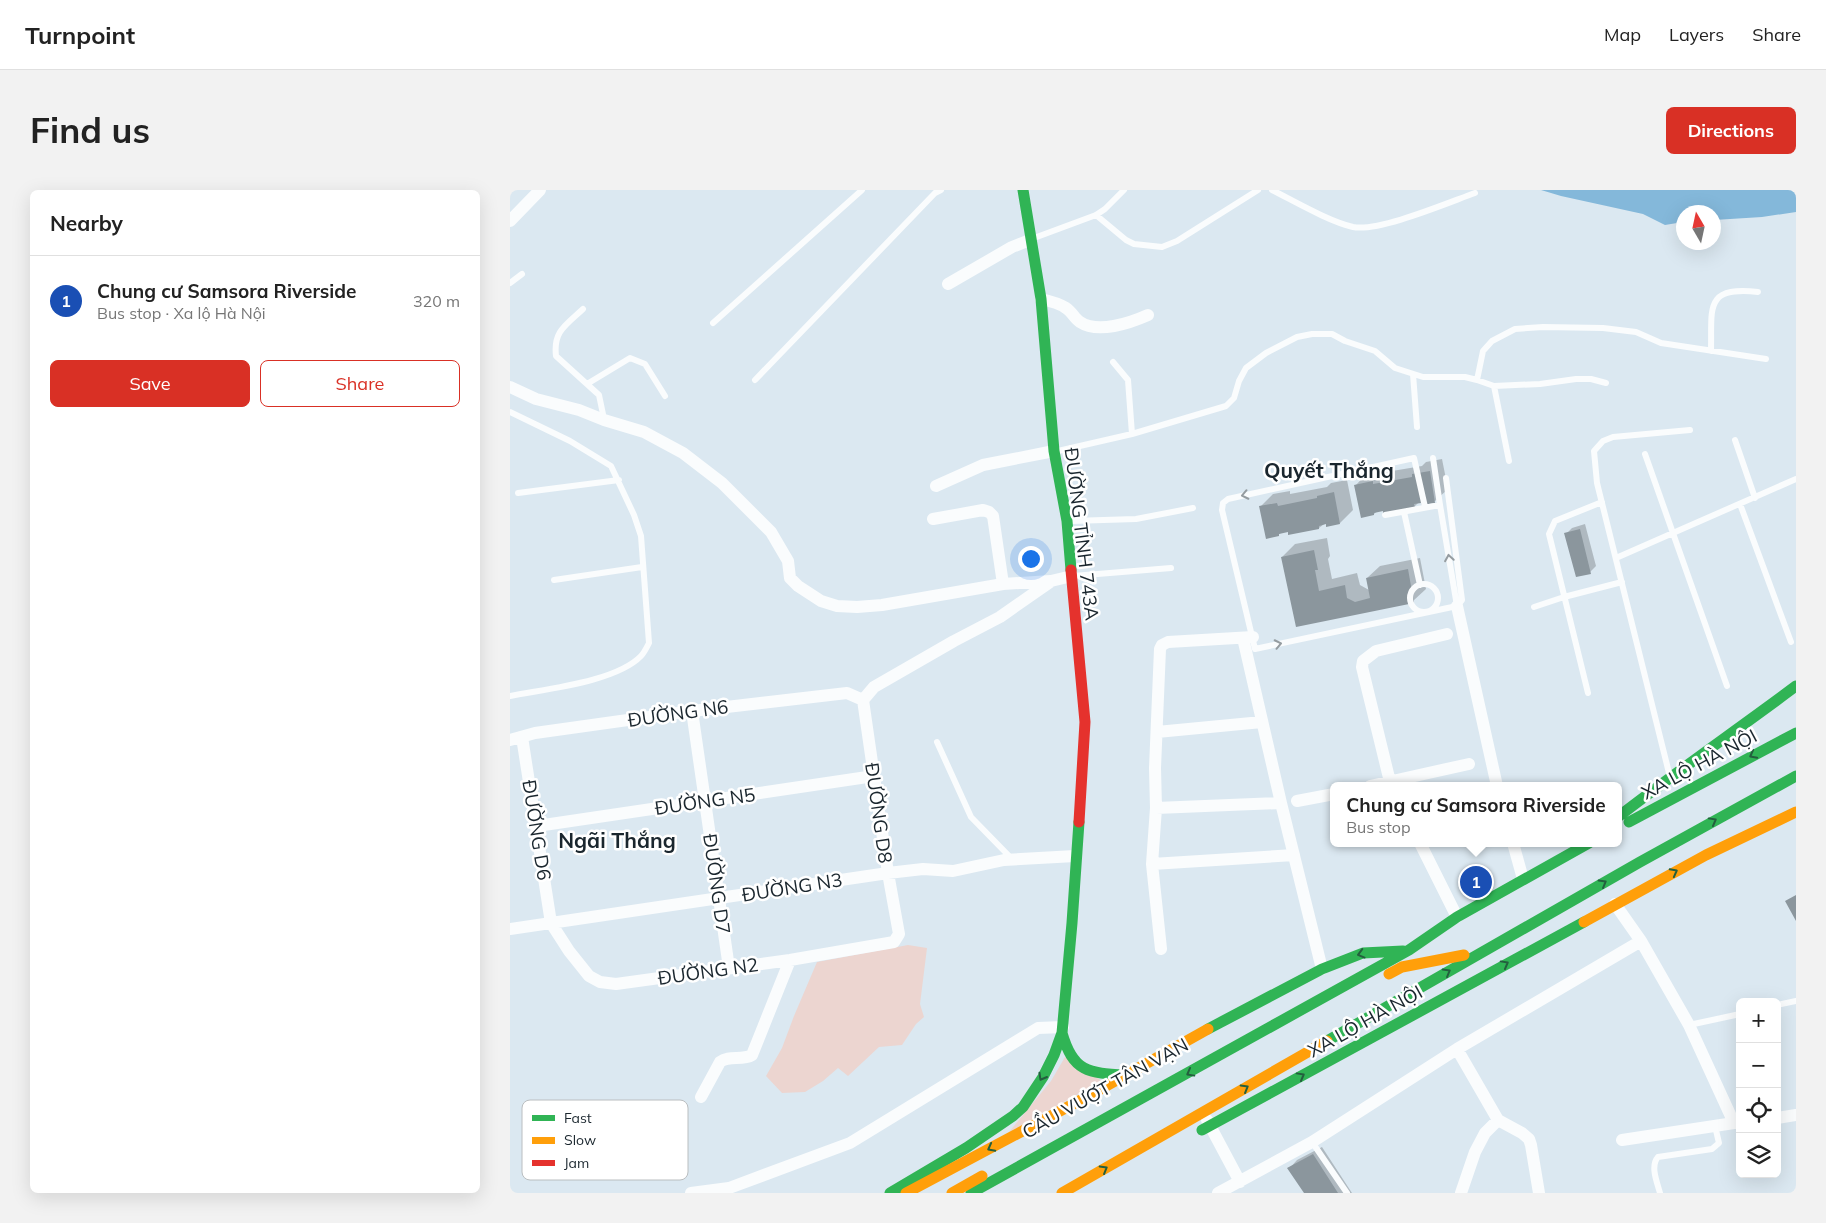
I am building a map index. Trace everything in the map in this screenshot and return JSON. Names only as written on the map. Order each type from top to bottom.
[{"type":"main road","name":"ĐƯỜNG TỈNH 743A","points":[[890,1193],[966,1148],[1023,1107],[1043,1077],[1054,1055],[1062,1030],[1072,923],[1085,722],[1067,521],[1054,451],[1041,299],[1030,240],[1024,190]]},
{"type":"main road","points":[[1622,814],[1796,686]]},
{"type":"main road","name":"XA LỘ HÀ NỘI","points":[[1622,825],[1796,732]]},
{"type":"main road","name":"XA LỘ HÀ NỘI","points":[[1062,1193],[1567,903],[1796,776]]},
{"type":"main road","name":"XA LỘ HÀ NỘI","points":[[1195,1134],[1706,855],[1796,812]]},
{"type":"main road","points":[[1281,1022],[1409,950],[1457,916],[1581,847]]},
{"type":"main road","points":[[1567,903],[1616,904],[1640,862]]},
{"type":"main road","points":[[906,1193],[1322,969],[1363,952],[1409,950]]},
{"type":"main road","name":"XA LỘ HÀ NỘI","points":[[1281,1022],[1402,967],[1483,952]]},
{"type":"main road","name":"CẦU VƯỢT TÂN VẠN","points":[[952,1193],[1281,1022]]},
{"type":"main road","name":"CẦU VƯỢT TÂN VẠN","points":[[971,1193],[1281,1022]]},
{"type":"main road","name":"CẦU VƯỢT TÂN VẠN","points":[[986,1193],[1141,1111],[1281,1022]]},
{"type":"main road","name":"ĐƯỜNG TỈNH 743A","points":[[1062,1030],[1068,1052],[1079,1065],[1098,1074],[1126,1075]]},
{"type":"street","points":[[510,221],[540,190]]},
{"type":"street","points":[[948,284],[1012,247],[1030,240]]},
{"type":"street","points":[[1041,299],[1055,302],[1067,309],[1082,324],[1097,327],[1124,325],[1148,316]]},
{"type":"street","points":[[510,386],[536,399],[579,410],[644,432],[683,453],[722,483],[771,532],[788,561],[790,578],[798,586],[821,601],[837,606],[882,605],[1003,584],[1051,581],[1072,576]]},
{"type":"street","points":[[936,486],[983,465],[1054,451]]},
{"type":"street","points":[[933,518],[983,510],[989,512],[993,516],[1003,584]]},
{"type":"street","points":[[864,700],[874,687],[954,640],[1000,617],[1051,581]]},
{"type":"street","points":[[1456,606],[1496,782]]},
{"type":"street","points":[[1390,782],[1362,667],[1363,661],[1376,651],[1447,634]]},
{"type":"street","points":[[1161,949],[1152,864],[1156,808],[1155,768],[1160,649],[1162,645],[1168,642],[1248,637],[1262,722],[1322,969]]},
{"type":"street","name":"ĐƯỜNG N6","points":[[516,739],[535,733],[692,711],[847,693],[864,700]]},
{"type":"street","name":"ĐƯỜNG D8","points":[[864,700],[888,872],[899,934],[894,942]]},
{"type":"street","name":"ĐƯỜNG D7","points":[[692,711],[729,968]]},
{"type":"street","points":[[1157,732],[1262,722]]},
{"type":"street","name":"ĐƯỜNG D6","points":[[516,739],[537,826],[551,923]]},
{"type":"street","points":[[1398,782],[1470,764]]},
{"type":"street","name":"ĐƯỜNG N5","points":[[537,826],[874,776]]},
{"type":"street","points":[[1297,801],[1330,795]]},
{"type":"street","points":[[1156,808],[1281,803]]},
{"type":"street","points":[[1422,847],[1457,916]]},
{"type":"street","points":[[1514,847],[1523,879]]},
{"type":"street","points":[[1152,864],[1294,855]]},
{"type":"street","name":"ĐƯỜNG N3","points":[[510,930],[888,872],[923,869],[953,871],[1012,860],[1075,856]]},
{"type":"street","points":[[1616,904],[1641,941],[1689,1025],[1736,1121]]},
{"type":"street","name":"ĐƯỜNG N2","points":[[551,923],[569,951],[589,976],[600,982],[616,984],[790,960],[894,942]]},
{"type":"street","points":[[1218,1193],[1312,1142],[1457,1049],[1641,941]]},
{"type":"street","points":[[701,1097],[724,1058],[746,1058],[752,1055],[790,960]]},
{"type":"street","points":[[691,1193],[729,1188],[850,1143],[1038,1028],[1062,1030]]},
{"type":"street","points":[[1457,1049],[1498,1120],[1529,1139],[1538,1193]]},
{"type":"street","points":[[1202,1112],[1240,1182]]},
{"type":"street","points":[[1781,1117],[1796,1115]]},
{"type":"street","points":[[1462,1193],[1475,1152],[1485,1133],[1498,1120]]},
{"type":"street","points":[[1622,1140],[1736,1123]]},
{"type":"lane","points":[[713,323],[862,190]]},
{"type":"lane","points":[[756,380],[935,193],[941,190]]},
{"type":"lane","points":[[1030,240],[1096,215],[1105,209],[1124,190]]},
{"type":"lane","points":[[1096,215],[1126,240],[1134,244],[1162,247],[1177,241],[1258,190]]},
{"type":"lane","points":[[1272,190],[1339,222],[1354,227],[1366,228],[1384,224],[1475,193]]},
{"type":"lane","points":[[510,283],[522,274]]},
{"type":"lane","points":[[1711,351],[1712,304],[1719,296],[1725,293],[1739,290],[1758,292]]},
{"type":"lane","points":[[583,309],[560,332],[555,344],[556,356],[598,395],[604,420]]},
{"type":"lane","points":[[1477,380],[1483,351],[1492,341],[1515,329],[1543,327],[1603,328],[1636,332],[1661,343],[1766,359]]},
{"type":"lane","points":[[1054,451],[1132,434],[1226,406],[1234,398],[1239,381],[1246,368],[1266,353],[1297,337],[1312,334],[1332,334],[1345,341],[1374,351],[1395,368],[1423,377],[1465,377],[1494,386],[1540,384],[1576,378],[1591,379],[1606,384]]},
{"type":"lane","points":[[587,384],[630,358],[645,364],[665,396]]},
{"type":"lane","points":[[1112,362],[1128,380],[1132,434]]},
{"type":"lane","points":[[1413,374],[1417,427]]},
{"type":"lane","points":[[1494,386],[1509,461]]},
{"type":"lane","points":[[510,412],[570,441],[611,466],[619,480],[641,536],[649,643],[641,656],[626,667],[595,679],[510,696]]},
{"type":"lane","points":[[1670,777],[1602,502],[1594,451],[1603,441],[1613,437],[1690,430]]},
{"type":"lane","points":[[1735,440],[1755,498]]},
{"type":"lane","points":[[1645,454],[1727,686]]},
{"type":"lane","points":[[1425,507],[1416,459],[1414,458],[1228,499],[1223,503],[1222,510],[1248,637],[1255,649],[1456,606],[1462,600],[1446,478]]},
{"type":"lane","points":[[1433,458],[1456,606]]},
{"type":"lane","points":[[1616,558],[1796,479]]},
{"type":"lane","points":[[518,493],[619,480]]},
{"type":"lane","points":[[1588,693],[1549,534],[1555,522],[1602,502]]},
{"type":"lane","points":[[1740,504],[1792,642]]},
{"type":"lane","points":[[1385,516],[1440,505]]},
{"type":"lane","points":[[1067,521],[1136,520],[1194,508]]},
{"type":"lane","points":[[1404,512],[1420,585]]},
{"type":"lane","points":[[554,580],[642,567]]},
{"type":"lane","points":[[1072,576],[1171,568]]},
{"type":"lane","points":[[1534,607],[1622,582]]},
{"type":"lane","points":[[1425,584],[1434,588],[1438,595],[1437,605],[1426,613],[1413,608],[1410,599],[1413,590],[1420,585],[1425,584]]},
{"type":"lane","points":[[937,742],[971,817],[1012,860]]},
{"type":"lane","points":[[1781,1004],[1796,1001]]},
{"type":"lane","points":[[1689,1025],[1736,1015]]},
{"type":"lane","points":[[1660,1193],[1654,1166],[1655,1160],[1658,1157],[1717,1147],[1719,1143],[1715,1126]]},
{"type":"lane","points":[[1312,1142],[1347,1193]]},
{"type":"shaded area","points":[[908,945],[927,948],[920,1004],[924,1017],[916,1024],[902,1045],[879,1047],[848,1076],[838,1068],[823,1081],[805,1092],[782,1093],[766,1076],[782,1048],[817,962]]},
{"type":"shaded area","points":[[1065,1057],[1102,1081],[1009,1132],[1051,1081]]},
{"type":"water","points":[[1541,190],[1796,190],[1796,212],[1762,217],[1721,220],[1721,205],[1676,205],[1676,223],[1665,225],[1643,214]]},
{"type":"building","points":[[1430,471],[1435,503],[1414,504],[1415,508],[1383,514],[1383,511],[1361,518],[1354,485],[1373,481],[1373,484],[1412,477],[1412,474]]},
{"type":"building","points":[[1334,492],[1340,524],[1326,527],[1326,524],[1319,526],[1319,529],[1288,535],[1288,532],[1266,539],[1259,506],[1277,503],[1278,506],[1317,498],[1317,496]]},
{"type":"building","points":[[1580,529],[1591,574],[1576,577],[1564,533]]},
{"type":"building","points":[[1314,550],[1318,570],[1315,570],[1319,591],[1345,585],[1347,598],[1355,602],[1370,598],[1366,578],[1408,569],[1414,603],[1296,627],[1281,557]]},
{"type":"building","points":[[1796,895],[1796,921],[1785,901]]},
{"type":"building","points":[[1313,1154],[1338,1193],[1304,1193],[1287,1168]]},
{"type":"traffic: fast","points":[[1023,190],[1041,299],[1054,451],[1067,521],[1071,570]]},
{"type":"traffic: fast","points":[[1622,814],[1796,686]]},
{"type":"traffic: fast","points":[[1629,822],[1796,733]]},
{"type":"traffic: fast","points":[[1327,1041],[1640,862],[1796,776]]},
{"type":"traffic: fast","points":[[890,1193],[966,1148],[1013,1116],[1023,1107],[1043,1077],[1062,1033],[1079,822]]},
{"type":"traffic: fast","points":[[971,1193],[1409,950],[1457,917],[1582,847]]},
{"type":"traffic: fast","points":[[1202,1130],[1584,922]]},
{"type":"traffic: fast","points":[[1208,1029],[1322,969],[1363,953],[1403,951]]},
{"type":"traffic: fast","points":[[1062,1033],[1071,1056],[1084,1068],[1102,1073],[1126,1075]]},
{"type":"traffic: slow","points":[[1584,922],[1706,855],[1796,812]]},
{"type":"traffic: slow","points":[[1389,974],[1402,967],[1464,955]]},
{"type":"traffic: slow","points":[[906,1193],[1092,1094],[1208,1029]]},
{"type":"traffic: slow","points":[[1062,1193],[1327,1041]]},
{"type":"traffic: slow","points":[[952,1193],[982,1176]]},
{"type":"traffic: jam","points":[[1071,570],[1085,722],[1079,822]]},
{"type":"place","name":"Chung cư Samsora Riverside","points":[[1476,882]]},
{"type":"district","name":"Quyết Thắng","points":[[1329,471]]},
{"type":"district","name":"Ngãi Thắng","points":[[617,841]]}]
